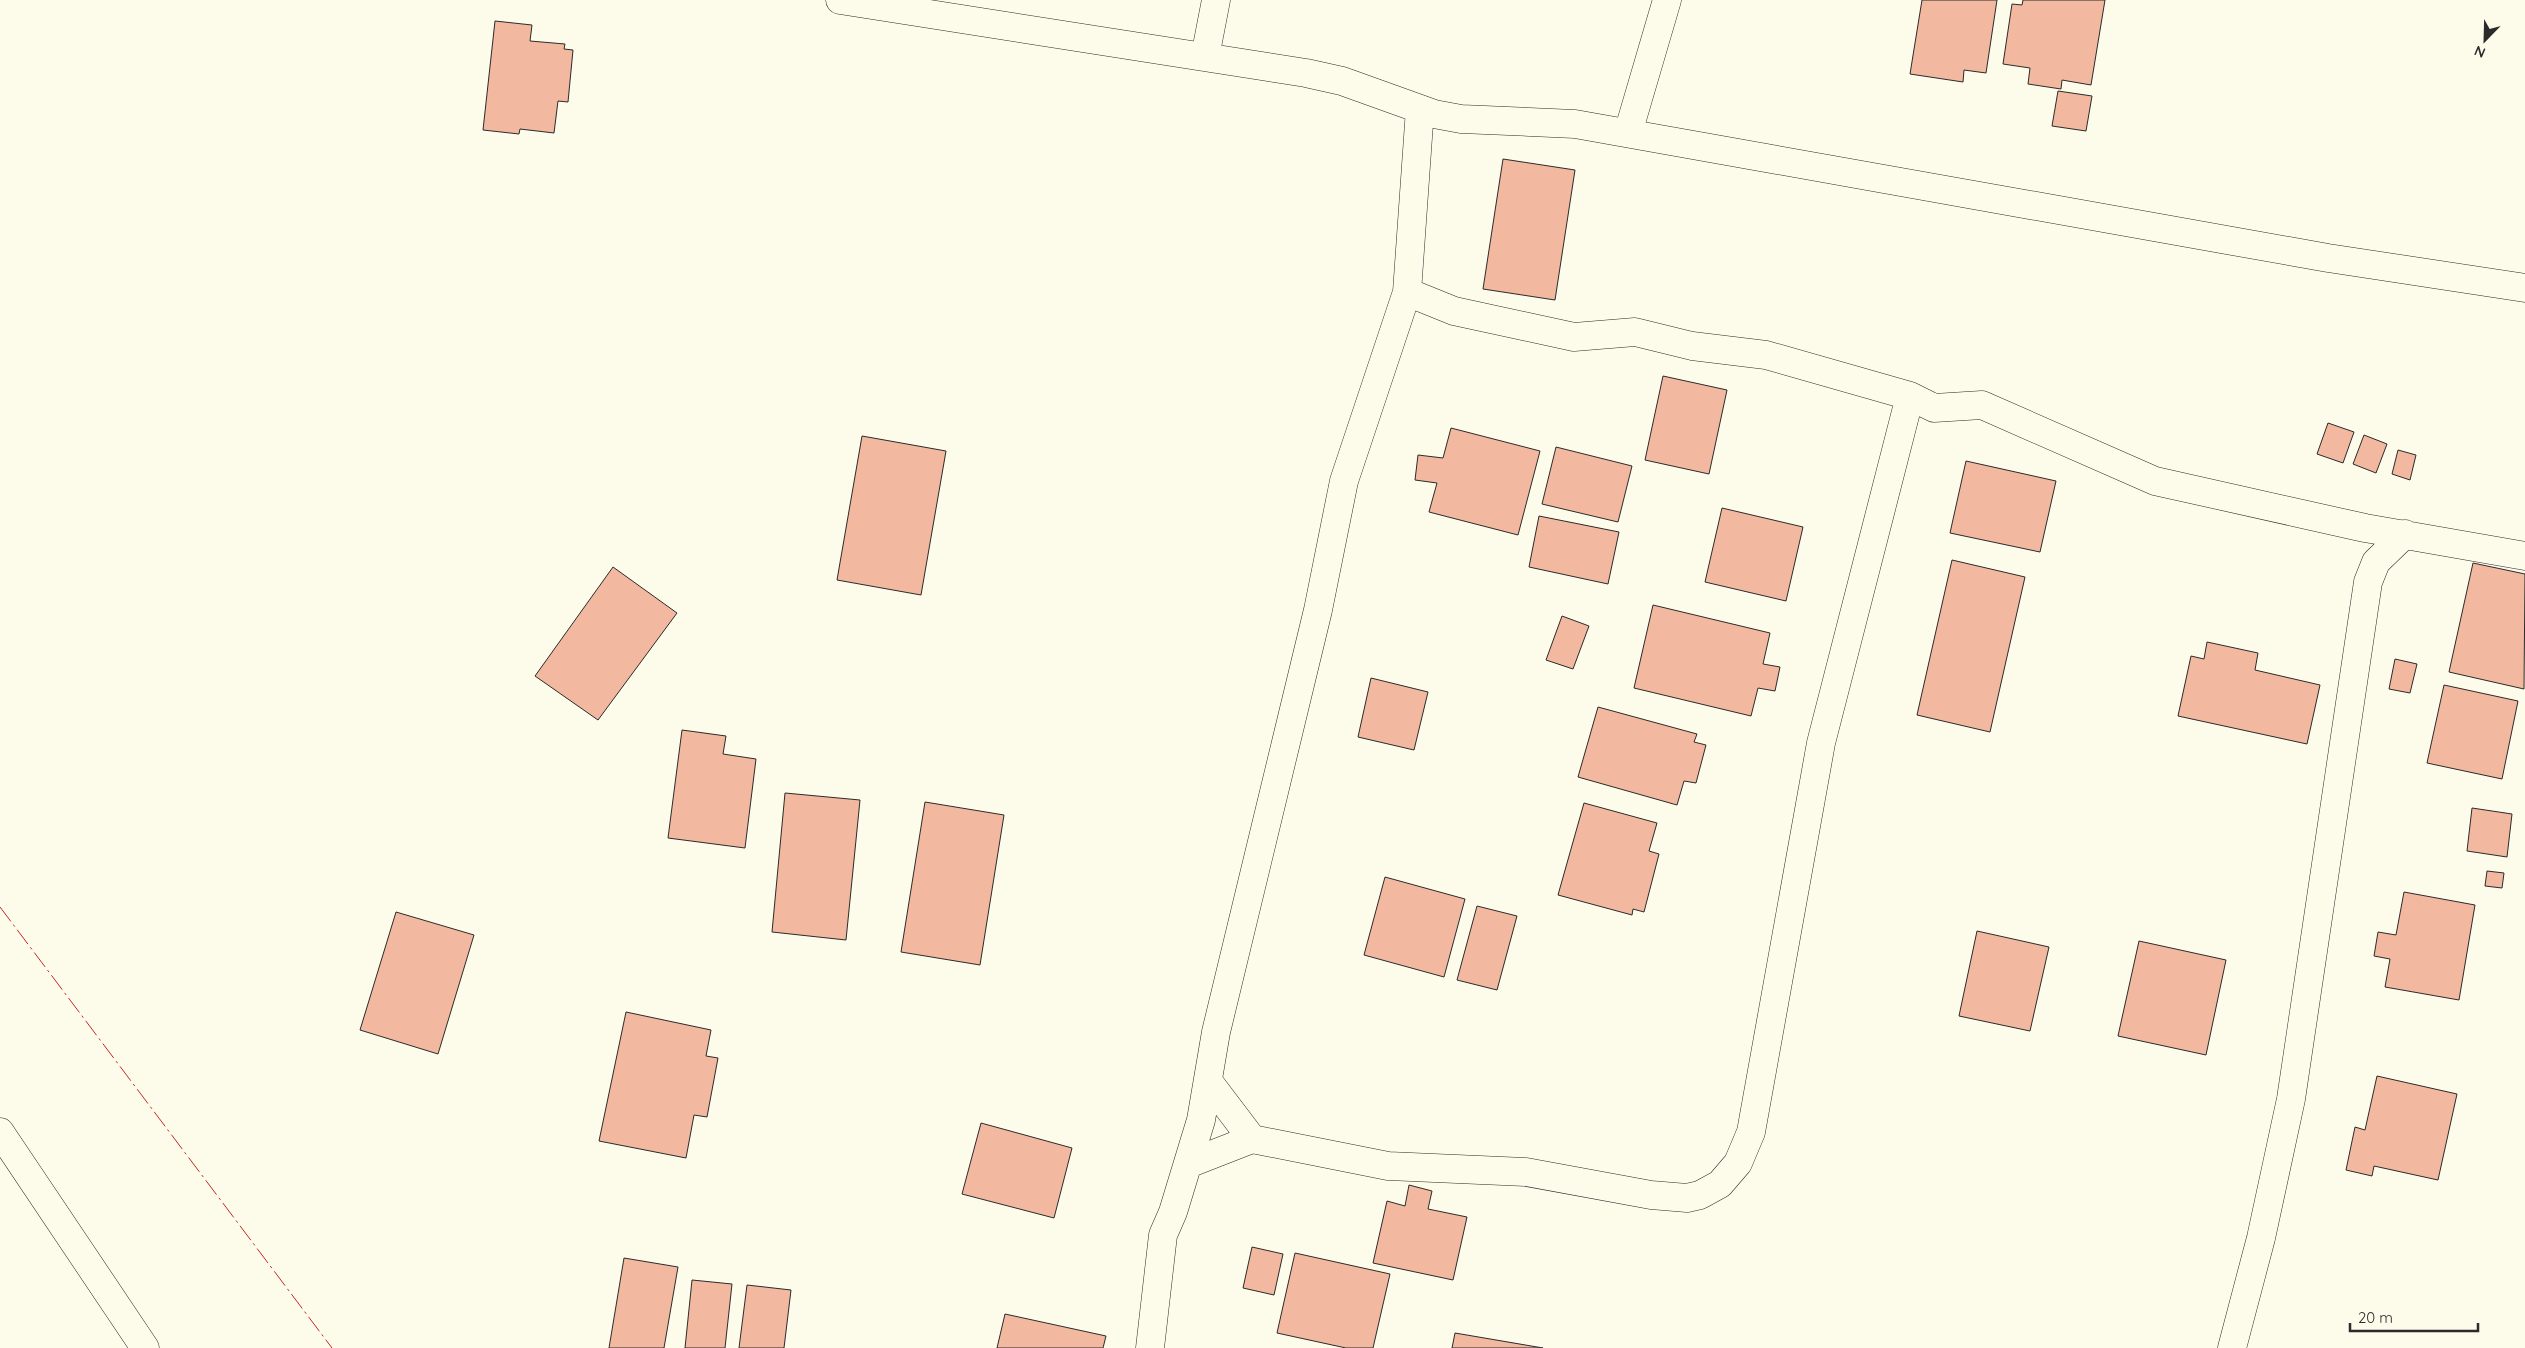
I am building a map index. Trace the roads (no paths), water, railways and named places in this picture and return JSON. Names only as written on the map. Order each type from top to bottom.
[{"type":"street","points":[[840,0],[1306,73],[1342,81],[1420,109],[1461,119],[1575,124],[2328,258],[2525,288]]},
{"type":"street","points":[[1205,57],[1216,0]]},
{"type":"street","points":[[1628,133],[1667,0]]},
{"type":"street","points":[[1150,1348],[1163,1235],[1173,1212],[1201,1120],[1216,1032],[1318,610],[1344,482],[1407,292],[1420,109]]},
{"type":"street","points":[[1407,292],[1454,310],[1574,337],[1635,332],[1692,346],[1766,355],[1910,396],[1934,408],[1982,405],[2155,481],[2365,528],[2525,556]]},
{"type":"street","points":[[1188,1164],[1252,1139],[1388,1166],[1526,1172],[1651,1195],[1694,1197],[1720,1184],[1738,1162],[1751,1132],[1821,743],[1910,396]]},
{"type":"street","points":[[2232,1348],[2261,1238],[2291,1099],[2368,582],[2376,562],[2404,534]]},
{"type":"street","points":[[1208,1081],[1252,1139]]},
{"type":"street","points":[[0,1132],[145,1348]]}]
